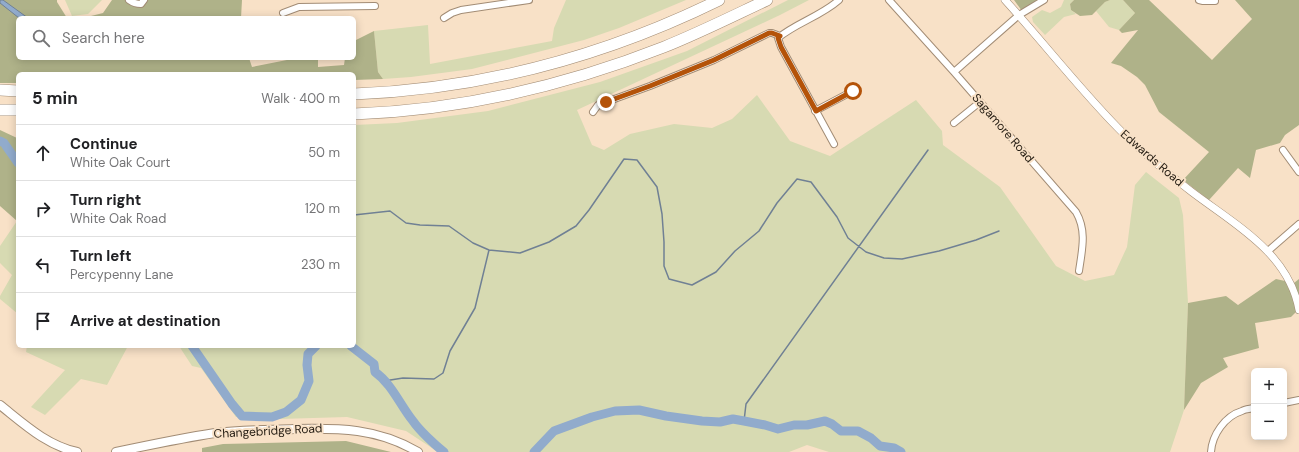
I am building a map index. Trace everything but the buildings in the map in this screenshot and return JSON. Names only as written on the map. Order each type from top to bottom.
[{"type":"highway","points":[[356,94],[451,84],[502,76],[546,65],[584,55],[639,35],[674,21],[719,0]]},
{"type":"highway","points":[[356,114],[415,110],[454,105],[513,94],[558,83],[608,68],[664,47],[700,32],[766,0]]},
{"type":"highway","points":[[0,90],[16,91]]},
{"type":"highway","points":[[0,110],[16,110]]},
{"type":"main road","points":[[0,405],[34,432],[53,444],[76,452]]},
{"type":"main road","name":"Changebridge Road","points":[[116,452],[215,433],[241,430],[324,428],[357,430],[371,433],[399,442],[418,452]]},
{"type":"street","points":[[129,0],[132,3],[137,4],[141,4],[144,0]]},
{"type":"street","points":[[444,18],[461,10],[498,2],[528,0]]},
{"type":"street","points":[[834,144],[781,47],[778,38],[786,31],[823,11],[839,0]]},
{"type":"street","name":"Sagamore Road","points":[[889,0],[1076,212],[1081,222],[1084,236],[1079,271]]},
{"type":"street","name":"Edwards Road","points":[[1005,0],[1117,127],[1178,181],[1245,231],[1268,252],[1282,270],[1289,283],[1299,310]]},
{"type":"street","points":[[954,72],[1019,15],[1044,0]]},
{"type":"street","points":[[1199,0],[1215,1]]},
{"type":"street","points":[[283,13],[299,6],[330,3],[375,6]]},
{"type":"street","points":[[593,112],[598,105],[714,60],[769,33],[780,36]]},
{"type":"street","points":[[816,111],[853,91]]},
{"type":"street","points":[[954,123],[980,102]]},
{"type":"street","points":[[1282,150],[1299,172]]},
{"type":"street","points":[[1268,252],[1299,224]]},
{"type":"street","points":[[1287,402],[1299,400]]},
{"type":"street","points":[[1211,452],[1216,435],[1224,423],[1229,418],[1242,411],[1251,409]]},
{"type":"green space","points":[[0,0],[57,0],[66,16],[16,16],[16,60],[250,60],[252,67],[287,60],[318,60],[318,67],[344,65],[345,60],[356,60],[356,40],[374,31],[378,72],[383,79],[356,80],[356,72],[16,72],[16,83],[0,83]]},
{"type":"green space","points":[[65,0],[102,0],[88,14],[72,16]]},
{"type":"green space","points":[[112,0],[242,0],[241,16],[91,16],[103,13]]},
{"type":"green space","points":[[566,0],[686,0],[619,28],[584,40],[472,69],[383,79],[378,72],[374,31],[428,25],[430,64],[552,41],[554,28]]},
{"type":"green space","points":[[788,0],[809,0],[577,110],[592,145],[604,150],[630,134],[674,124],[712,128],[732,119],[757,95],[790,141],[830,156],[916,100],[942,131],[943,145],[1000,187],[1056,266],[1085,281],[1114,275],[1127,247],[1135,185],[1146,172],[1179,198],[1183,215],[1188,303],[1184,410],[1170,452],[829,452],[807,445],[789,452],[438,452],[406,431],[347,417],[241,420],[244,417],[236,417],[201,368],[192,366],[180,348],[356,348],[356,125],[397,123],[488,111],[600,82],[687,51]]},
{"type":"green space","points":[[1014,0],[1045,0],[1022,11]]},
{"type":"green space","points":[[1064,0],[1074,0],[1070,4],[1071,10],[1076,14],[1064,17],[1045,35],[1033,22],[1032,17],[1042,10],[1050,13],[1061,7]]},
{"type":"green space","points":[[1074,0],[1110,0],[1105,2],[1092,15],[1080,16],[1071,10],[1070,4]]},
{"type":"green space","points":[[1110,0],[1123,0],[1135,13],[1119,30],[1109,27],[1096,11],[1105,2]]},
{"type":"green space","points":[[1123,0],[1149,0],[1212,60],[1252,19],[1235,0],[1299,0],[1299,125],[1285,135],[1280,143],[1256,150],[1250,178],[1238,168],[1209,200],[1183,180],[1209,152],[1159,112],[1145,85],[1137,77],[1121,66],[1111,63],[1138,30],[1122,33],[1119,30],[1135,13]]},
{"type":"green space","points":[[0,130],[16,138],[16,220],[0,206]]},
{"type":"green space","points":[[16,222],[16,312],[0,299],[0,296],[12,275],[0,263],[0,246]]},
{"type":"green space","points":[[1276,279],[1294,283],[1299,279],[1299,309],[1291,317],[1255,323],[1259,348],[1223,358],[1228,367],[1201,383],[1184,410],[1188,303],[1226,296],[1238,305]]},
{"type":"green space","points":[[27,348],[127,348],[107,385],[81,379],[45,415],[31,407],[65,370],[26,352]]},
{"type":"green space","points":[[346,441],[391,452],[202,452],[202,448],[223,444]]},
{"type":"water","points":[[0,0],[3,0],[25,16],[16,16],[0,3]]},
{"type":"waterway","points":[[0,141],[4,143],[16,160]]},
{"type":"waterway","points":[[744,421],[746,404],[928,150]]},
{"type":"waterway","points":[[356,215],[390,211],[406,223],[449,226],[473,243],[489,250],[520,253],[549,242],[576,226],[589,210],[624,159],[637,160],[657,187],[662,214],[664,266],[669,279],[692,285],[716,272],[735,251],[759,231],[777,203],[797,179],[811,182],[837,217],[848,238],[866,252],[884,258],[902,259],[939,251],[976,240],[999,231]]},
{"type":"waterway","points":[[384,381],[403,378],[434,379],[443,373],[450,351],[475,308],[489,250]]},
{"type":"waterway","points":[[193,348],[242,416],[272,417],[286,412],[301,400],[309,381],[307,365],[308,354],[314,348]]},
{"type":"waterway","points":[[354,348],[374,364],[375,372],[386,382],[408,415],[427,437],[444,452]]},
{"type":"waterway","points":[[534,452],[554,431],[592,417],[615,411],[639,410],[666,416],[702,421],[720,422],[733,419],[778,429],[794,425],[807,425],[825,421],[841,431],[858,431],[871,438],[880,446],[894,448],[901,452]]},
{"type":"route","points":[[606,102],[714,60],[769,33],[780,36],[778,38],[781,47],[816,111],[853,91]]}]
